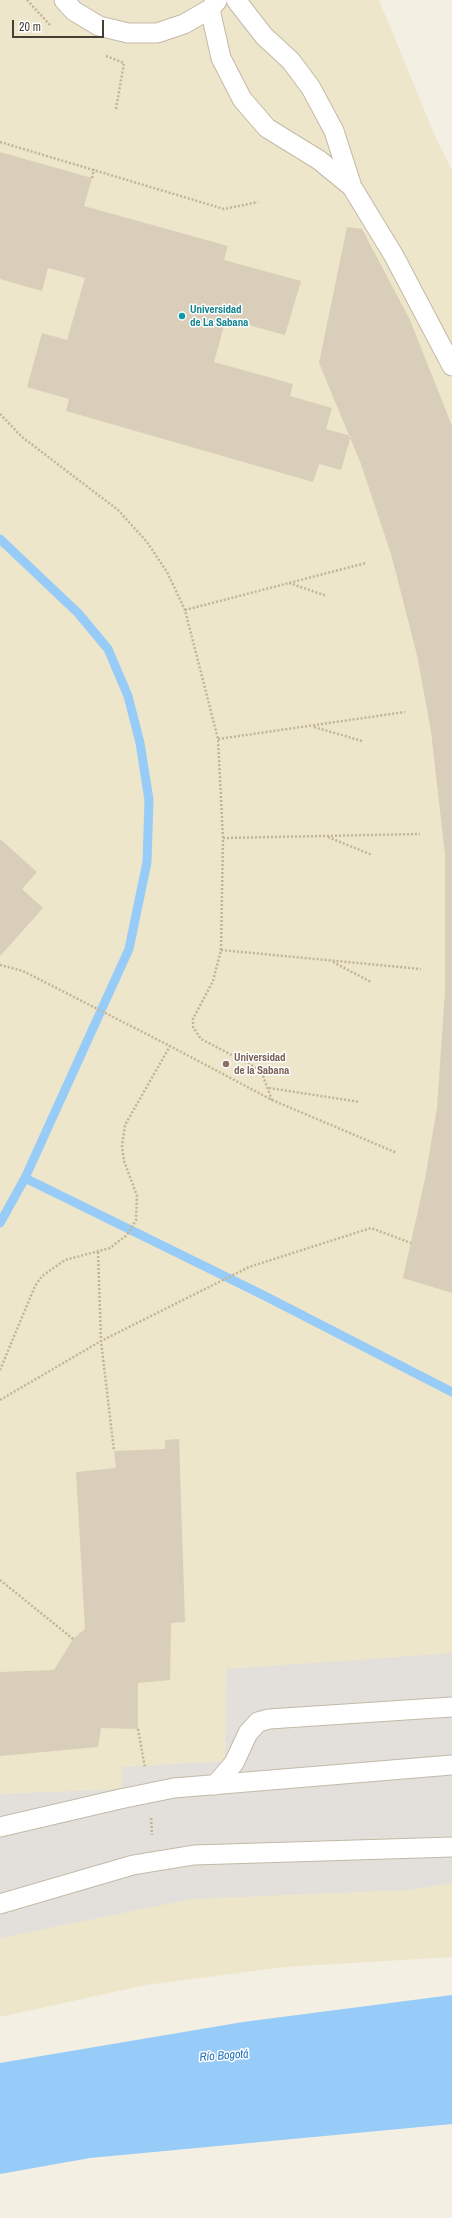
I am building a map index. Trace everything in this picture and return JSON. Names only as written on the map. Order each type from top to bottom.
[{"type":"lane","points":[[64,0],[74,11],[99,26],[128,33],[157,33],[184,24],[214,5],[221,58],[242,99],[267,128],[319,160],[352,187]]},
{"type":"lane","points":[[236,0],[264,36],[292,61],[311,88],[334,131],[352,187],[394,256],[452,366]]},
{"type":"lane","points":[[215,1785],[234,1763],[248,1733],[258,1722],[269,1719],[452,1707]]},
{"type":"lane","points":[[0,1827],[150,1792],[452,1764]]},
{"type":"lane","points":[[0,1904],[140,1864],[194,1855],[452,1847]]},
{"type":"path","points":[[27,0],[44,20],[55,30]]},
{"type":"path","points":[[103,54],[124,64],[116,109]]},
{"type":"path","points":[[0,142],[224,209],[258,202]]},
{"type":"path","points":[[92,178],[94,169]]},
{"type":"path","points":[[0,414],[22,438],[118,510],[151,548],[167,572],[185,610],[218,739],[223,838],[221,950],[213,981],[194,1019],[193,1027],[201,1039],[253,1066],[263,1076],[269,1088],[272,1100]]},
{"type":"path","points":[[185,610],[366,563]]},
{"type":"path","points":[[289,583],[327,596]]},
{"type":"path","points":[[218,739],[405,712]]},
{"type":"path","points":[[312,726],[362,741]]},
{"type":"path","points":[[223,838],[420,834]]},
{"type":"path","points":[[325,836],[372,855]]},
{"type":"path","points":[[221,950],[420,969]]},
{"type":"path","points":[[331,961],[371,982]]},
{"type":"path","points":[[0,965],[23,971],[272,1100],[398,1153]]},
{"type":"path","points":[[0,1370],[35,1286],[42,1276],[65,1260],[110,1248],[127,1235],[136,1220],[137,1196],[124,1162],[122,1146],[125,1125],[170,1046]]},
{"type":"path","points":[[269,1088],[360,1102]]},
{"type":"path","points":[[0,1400],[101,1341],[249,1267],[371,1228],[411,1243]]},
{"type":"path","points":[[98,1252],[101,1341],[114,1451]]},
{"type":"path","points":[[0,1580],[73,1639]]},
{"type":"shaded area","name":"Universidad de la Sabana","points":[[0,0],[379,0],[433,131],[452,171],[452,1957],[285,1967],[146,1985],[0,2017]]},
{"type":"shaded area","points":[[452,1653],[452,1883],[411,1890],[192,1899],[0,1938],[0,1794],[121,1789],[122,1767],[225,1761],[226,1669]]},
{"type":"water","name":"Río Bogotá","points":[[452,1995],[452,2124],[90,2158],[0,2174],[0,2063],[243,2022]]},
{"type":"building","name":"Universidad de La Sabana","points":[[0,152],[92,178],[84,206],[228,246],[224,260],[301,281],[285,335],[226,319],[214,362],[293,384],[290,396],[332,408],[326,429],[351,436],[341,470],[319,464],[313,482],[66,411],[69,399],[27,387],[42,333],[67,340],[85,278],[48,268],[42,291],[0,279]]},
{"type":"building","points":[[347,227],[362,229],[410,320],[452,426],[452,1293],[403,1278],[425,1179],[437,1108],[445,991],[445,855],[431,731],[417,655],[391,554],[361,464],[319,363]]},
{"type":"building","points":[[0,839],[37,872],[22,889],[43,908],[0,956]]},
{"type":"building","points":[[179,1439],[185,1622],[171,1623],[170,1680],[138,1683],[138,1729],[101,1728],[98,1747],[0,1756],[0,1672],[54,1670],[73,1639],[85,1629],[76,1472],[116,1468],[114,1451],[165,1449],[165,1440]]},
{"type":"waterway","points":[[0,539],[78,613],[108,649],[128,696],[140,743],[149,800],[147,862],[129,949],[25,1178],[0,1223]]},
{"type":"waterway","points":[[25,1178],[263,1295],[452,1392]]},
{"type":"place","name":"Universidad de La Sabana","points":[[182,316]]},
{"type":"place","name":"Universidad de la Sabana","points":[[226,1064]]}]
